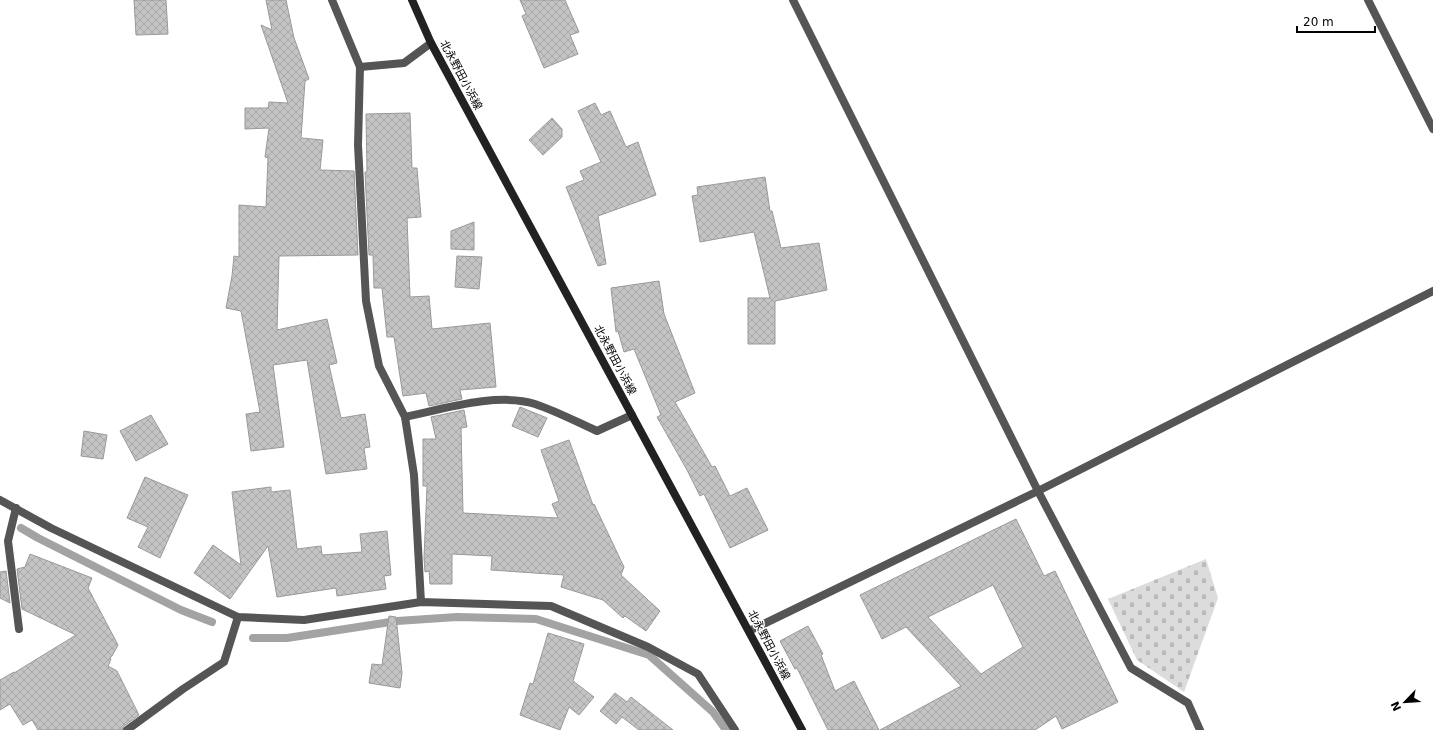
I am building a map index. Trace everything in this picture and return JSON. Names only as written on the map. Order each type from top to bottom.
[{"type":"main road","name":"北永野田小浜線","points":[[412,0],[431,43],[801,730]]},
{"type":"street","points":[[332,0],[360,67],[358,145],[366,300],[379,366],[405,417],[414,475],[421,602]]},
{"type":"street","points":[[794,0],[1038,491],[1131,668],[1188,703],[1200,730]]},
{"type":"street","points":[[1368,0],[1433,129]]},
{"type":"street","points":[[360,67],[404,62],[431,43]]},
{"type":"street","points":[[749,631],[1038,491],[1433,291]]},
{"type":"street","points":[[405,417],[467,404],[510,399],[535,404],[597,431],[632,415]]},
{"type":"street","points":[[0,500],[51,528],[238,617],[304,620],[421,602],[551,606],[648,647],[698,674],[735,730]]},
{"type":"street","points":[[16,508],[8,541],[19,629]]},
{"type":"street","points":[[127,730],[183,689],[224,662],[238,617]]},
{"type":"green space","points":[[1206,559],[1218,598],[1184,692],[1137,660],[1108,599]]},
{"type":"building","points":[[134,0],[166,0],[168,34],[136,35]]},
{"type":"building","points":[[266,0],[286,0],[294,38],[309,79],[305,81],[301,138],[323,140],[320,170],[354,171],[358,255],[279,256],[277,330],[327,319],[337,363],[329,365],[341,418],[365,414],[370,447],[364,448],[367,469],[326,474],[307,360],[273,365],[284,447],[251,451],[246,414],[260,412],[241,311],[226,308],[234,256],[239,257],[239,205],[266,207],[268,158],[265,157],[269,128],[245,129],[245,108],[268,108],[269,102],[288,103],[261,25],[272,30]]},
{"type":"building","points":[[520,0],[565,0],[579,32],[570,35],[578,54],[544,68],[522,16],[526,14]]},
{"type":"building","points":[[595,103],[601,115],[610,111],[626,147],[638,142],[656,195],[598,216],[606,264],[598,266],[566,187],[584,180],[580,171],[601,162],[578,111]]},
{"type":"building","points":[[410,113],[412,168],[417,168],[421,217],[407,218],[410,297],[429,296],[432,329],[490,323],[496,387],[460,390],[462,399],[429,406],[426,393],[403,396],[394,337],[387,337],[382,288],[374,288],[373,255],[369,255],[365,172],[367,172],[366,114]]},
{"type":"building","points":[[552,118],[562,129],[562,137],[543,155],[529,140]]},
{"type":"building","points":[[765,177],[770,211],[772,211],[781,248],[819,243],[827,290],[775,301],[775,344],[748,344],[748,298],[770,298],[754,232],[700,242],[692,196],[698,195],[697,187]]},
{"type":"building","points":[[474,222],[474,250],[451,249],[451,231]]},
{"type":"building","points":[[457,256],[482,257],[479,289],[455,287]]},
{"type":"building","points":[[659,281],[664,314],[695,393],[675,402],[712,467],[715,466],[730,496],[747,488],[768,530],[730,548],[704,494],[700,496],[657,417],[661,415],[634,349],[624,352],[618,331],[616,332],[611,288]]},
{"type":"building","points":[[520,407],[547,418],[538,437],[512,426]]},
{"type":"building","points":[[464,410],[467,427],[461,428],[463,513],[558,518],[552,504],[559,501],[541,450],[569,440],[593,505],[594,504],[624,567],[621,575],[660,611],[646,631],[625,616],[623,618],[603,600],[561,587],[564,575],[491,570],[492,556],[452,554],[452,584],[430,584],[429,571],[425,572],[424,558],[427,486],[423,486],[423,439],[436,439],[431,417]]},
{"type":"building","points":[[151,415],[168,444],[136,461],[120,431]]},
{"type":"building","points":[[84,431],[107,435],[103,459],[81,456]]},
{"type":"building","points":[[145,477],[188,495],[160,558],[138,547],[148,527],[127,518]]},
{"type":"building","points":[[271,487],[271,492],[290,490],[297,549],[321,546],[322,555],[362,552],[360,534],[387,531],[391,575],[384,576],[386,589],[337,596],[336,588],[277,597],[268,546],[230,599],[194,573],[213,545],[241,565],[232,492]]},
{"type":"building","points":[[1016,519],[1044,576],[1055,571],[1118,702],[1062,729],[1056,716],[1035,730],[880,730],[961,686],[906,627],[882,639],[860,595]],"holes":[[[993,585],[1023,647],[981,674],[928,617]]]},
{"type":"building","points":[[30,554],[92,578],[88,588],[118,645],[110,658],[111,659],[108,666],[117,671],[139,715],[124,726],[122,730],[38,730],[32,720],[23,725],[10,704],[0,710],[0,680],[76,635],[22,609],[17,569],[25,567]]},
{"type":"building","points":[[6,571],[10,603],[0,598],[0,572]]},
{"type":"building","points":[[389,616],[396,617],[402,673],[400,688],[369,683],[372,664],[382,665]]},
{"type":"building","points":[[808,626],[823,654],[821,655],[835,691],[854,681],[879,730],[828,730],[797,668],[795,669],[780,641]]},
{"type":"building","points":[[548,633],[584,644],[573,681],[594,697],[579,715],[569,707],[560,730],[520,715],[530,683],[533,684]]},
{"type":"building","points":[[615,693],[627,702],[631,697],[673,730],[639,730],[622,717],[616,724],[600,711]]},
{"type":"waterway","points":[[21,528],[181,610],[212,622]]},
{"type":"waterway","points":[[253,638],[287,638],[397,621],[457,617],[536,619],[649,655],[713,712],[726,730]]}]
